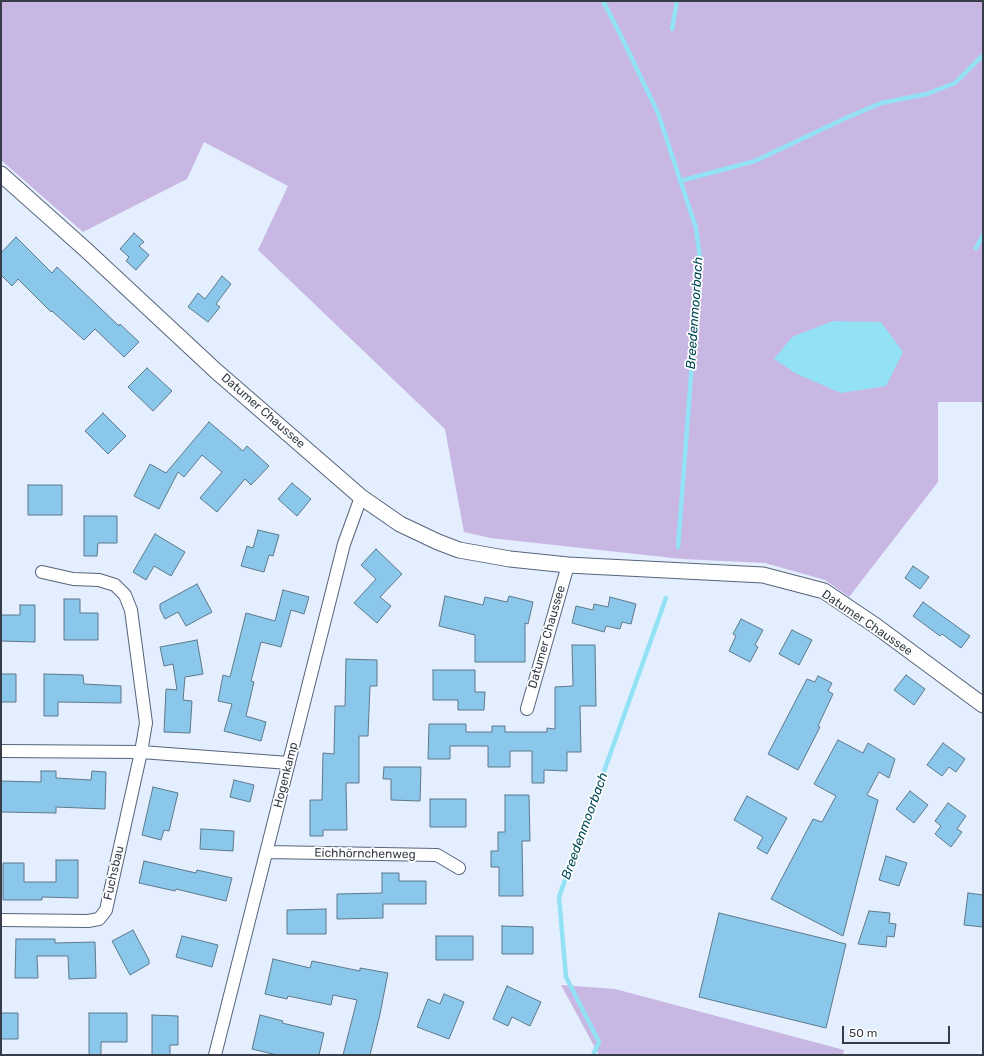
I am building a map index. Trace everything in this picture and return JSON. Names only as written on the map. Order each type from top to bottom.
[{"type":"street","name":"Datumer Chaussee","points":[[1,174],[216,371],[361,497],[400,524],[438,542],[460,550],[510,560],[568,566],[763,575],[824,591],[876,626],[983,705]]},
{"type":"street","name":"Hogenkamp","points":[[215,1055],[344,544],[361,497]]},
{"type":"street","name":"Datumer Chaussee","points":[[527,709],[568,566]]},
{"type":"street","name":"Fuchsbau","points":[[1,920],[88,922],[99,919],[106,910],[146,723],[131,610],[125,595],[115,586],[99,580],[73,579],[42,572]]},
{"type":"street","points":[[1,751],[141,752],[289,763]]},
{"type":"street","name":"Eichhörnchenweg","points":[[267,852],[437,855],[459,868]]},
{"type":"shaded area","points":[[1,1],[983,1],[983,402],[938,402],[938,482],[849,597],[825,580],[765,563],[682,559],[490,538],[464,532],[445,429],[258,250],[288,186],[204,142],[187,179],[83,232],[1,160]]},
{"type":"shaded area","points":[[561,985],[615,989],[844,1050],[843,1055],[599,1055]]},
{"type":"water","points":[[833,321],[881,322],[903,352],[886,386],[841,393],[797,374],[774,359],[792,337]]},
{"type":"building","points":[[134,233],[144,242],[139,246],[149,255],[136,270],[126,261],[129,257],[120,249]]},
{"type":"building","points":[[16,237],[52,273],[57,267],[119,326],[120,324],[139,342],[124,357],[95,329],[84,340],[52,311],[51,312],[18,279],[12,286],[1,275],[1,253]]},
{"type":"building","points":[[222,276],[231,284],[216,304],[220,307],[208,322],[188,307],[198,293],[205,299]]},
{"type":"building","points":[[147,368],[172,391],[153,411],[128,387]]},
{"type":"building","points":[[103,413],[126,436],[108,454],[85,431]]},
{"type":"building","points":[[209,422],[243,451],[247,446],[269,466],[251,485],[245,479],[217,512],[200,498],[222,472],[202,455],[184,477],[178,472],[159,509],[134,496],[150,464],[166,473]]},
{"type":"building","points":[[292,483],[311,499],[297,516],[278,499]]},
{"type":"building","points":[[28,485],[62,485],[62,515],[28,515]]},
{"type":"building","points":[[84,516],[117,516],[117,543],[98,543],[97,556],[84,556]]},
{"type":"building","points":[[258,530],[279,535],[273,556],[269,555],[264,572],[241,566],[247,546],[253,548]]},
{"type":"building","points":[[155,534],[185,552],[171,576],[154,566],[146,580],[133,572]]},
{"type":"building","points":[[376,549],[402,574],[380,597],[391,606],[377,623],[354,603],[376,579],[361,565]]},
{"type":"building","points":[[913,566],[929,577],[920,589],[905,578]]},
{"type":"building","points":[[197,584],[212,612],[186,626],[178,612],[165,619],[160,609],[160,604]]},
{"type":"building","points":[[283,590],[309,597],[304,614],[291,610],[281,647],[261,642],[251,681],[254,682],[246,716],[266,722],[261,741],[224,731],[232,704],[218,701],[223,675],[230,677],[246,613],[275,621]]},
{"type":"building","points":[[445,596],[483,605],[485,597],[507,602],[509,596],[533,602],[528,624],[525,623],[525,662],[475,662],[475,635],[439,626]]},
{"type":"building","points":[[610,597],[636,604],[631,624],[622,622],[620,629],[606,626],[604,632],[572,623],[576,606],[593,610],[594,604],[608,607]]},
{"type":"building","points":[[64,599],[80,599],[80,613],[98,613],[98,640],[64,640]]},
{"type":"building","points":[[923,602],[970,636],[961,648],[942,634],[940,636],[913,616]]},
{"type":"building","points":[[20,605],[35,605],[35,642],[1,641],[1,615],[20,615]]},
{"type":"building","points":[[741,619],[763,630],[755,645],[758,647],[750,662],[729,651],[736,636],[733,634]]},
{"type":"building","points":[[792,630],[812,640],[799,665],[779,654]]},
{"type":"building","points":[[197,640],[203,674],[185,677],[183,700],[192,701],[190,733],[164,732],[166,689],[177,690],[173,664],[164,666],[160,647]]},
{"type":"building","points":[[572,645],[595,645],[596,706],[580,706],[581,752],[567,752],[567,771],[544,770],[544,783],[532,783],[532,751],[510,751],[510,767],[488,767],[488,746],[450,746],[450,759],[428,759],[429,724],[466,724],[466,732],[492,732],[492,726],[505,726],[505,732],[547,732],[547,728],[555,729],[555,687],[573,686]]},
{"type":"building","points":[[346,659],[377,660],[377,686],[370,686],[368,736],[359,736],[359,783],[346,783],[347,830],[323,830],[323,836],[310,836],[310,800],[322,800],[323,753],[334,754],[335,706],[345,706]]},
{"type":"building","points":[[433,670],[475,670],[475,692],[485,692],[484,710],[458,710],[458,700],[433,700]]},
{"type":"building","points":[[1,674],[16,674],[16,702],[1,702]]},
{"type":"building","points":[[44,674],[83,675],[84,684],[121,686],[121,703],[58,702],[58,716],[44,716]]},
{"type":"building","points":[[906,675],[925,689],[914,705],[894,690]]},
{"type":"building","points":[[818,676],[832,683],[828,691],[833,694],[818,726],[820,727],[798,770],[768,754],[807,679],[815,682]]},
{"type":"building","points":[[838,740],[863,753],[868,743],[895,759],[889,778],[879,772],[867,795],[878,800],[843,936],[771,899],[813,819],[822,822],[836,796],[814,784]]},
{"type":"building","points":[[943,743],[965,759],[956,772],[949,767],[942,776],[927,765]]},
{"type":"building","points":[[384,767],[421,767],[420,801],[391,800],[391,779],[383,779]]},
{"type":"building","points":[[41,771],[56,771],[56,778],[91,780],[92,771],[106,772],[105,809],[56,807],[56,813],[1,812],[1,781],[41,782]]},
{"type":"building","points":[[234,780],[254,785],[250,802],[230,797]]},
{"type":"building","points":[[153,787],[178,793],[169,831],[164,830],[161,840],[142,835]]},
{"type":"building","points":[[910,791],[928,805],[914,823],[896,809]]},
{"type":"building","points":[[505,795],[529,795],[530,841],[522,841],[523,896],[499,896],[499,867],[491,867],[491,851],[498,851],[498,832],[505,832]]},
{"type":"building","points":[[747,796],[787,818],[767,854],[757,848],[763,837],[734,820]]},
{"type":"building","points":[[430,799],[466,799],[466,827],[430,827]]},
{"type":"building","points":[[948,803],[966,816],[957,829],[962,832],[951,847],[935,834],[941,826],[935,821]]},
{"type":"building","points":[[201,829],[234,831],[233,851],[200,849]]},
{"type":"building","points":[[886,856],[907,863],[899,886],[879,880]]},
{"type":"building","points":[[56,860],[78,860],[78,898],[42,897],[42,900],[3,900],[3,863],[24,863],[24,882],[56,882]]},
{"type":"building","points":[[144,861],[196,873],[197,870],[232,878],[226,901],[176,889],[175,891],[139,883]]},
{"type":"building","points":[[382,873],[399,873],[399,881],[426,881],[426,904],[383,904],[383,918],[337,919],[337,894],[382,893]]},
{"type":"building","points":[[968,893],[983,895],[983,927],[964,925]]},
{"type":"building","points":[[326,909],[326,934],[287,934],[287,910]]},
{"type":"building","points":[[869,911],[890,913],[889,923],[896,924],[894,937],[887,936],[886,947],[858,944]]},
{"type":"building","points":[[719,913],[846,944],[826,1028],[699,997]]},
{"type":"building","points":[[502,926],[533,927],[533,954],[502,954]]},
{"type":"building","points":[[133,930],[149,960],[149,964],[130,975],[112,941]]},
{"type":"building","points":[[182,936],[218,945],[212,967],[176,957]]},
{"type":"building","points":[[436,936],[473,936],[473,960],[436,960]]},
{"type":"building","points":[[16,939],[55,939],[55,943],[95,942],[96,978],[69,979],[68,956],[37,956],[38,978],[15,978]]},
{"type":"building","points":[[273,959],[310,968],[312,961],[360,971],[360,968],[388,973],[370,1055],[343,1055],[357,1000],[333,995],[331,1005],[288,996],[287,999],[265,994]]},
{"type":"building","points":[[507,986],[541,1002],[530,1026],[512,1017],[508,1026],[493,1019]]},
{"type":"building","points":[[444,994],[464,1002],[449,1039],[417,1027],[428,999],[440,1004]]},
{"type":"building","points":[[1,1013],[18,1013],[18,1039],[1,1039]]},
{"type":"building","points":[[89,1013],[127,1013],[127,1042],[101,1042],[101,1055],[89,1055]]},
{"type":"building","points":[[152,1015],[178,1016],[178,1045],[170,1045],[170,1055],[152,1055]]},
{"type":"building","points":[[260,1015],[283,1021],[282,1023],[324,1033],[319,1055],[277,1055],[252,1049]]},
{"type":"waterway","name":"Breedenmoorbach","points":[[603,1],[658,113],[696,228],[700,258],[678,547]]},
{"type":"waterway","points":[[672,29],[677,1]]},
{"type":"waterway","points":[[680,181],[755,161],[881,103],[927,94],[955,83],[983,55]]},
{"type":"waterway","points":[[976,248],[983,235]]},
{"type":"waterway","name":"Breedenmoorbach","points":[[593,1055],[599,1042],[566,977],[559,897],[666,598]]}]
